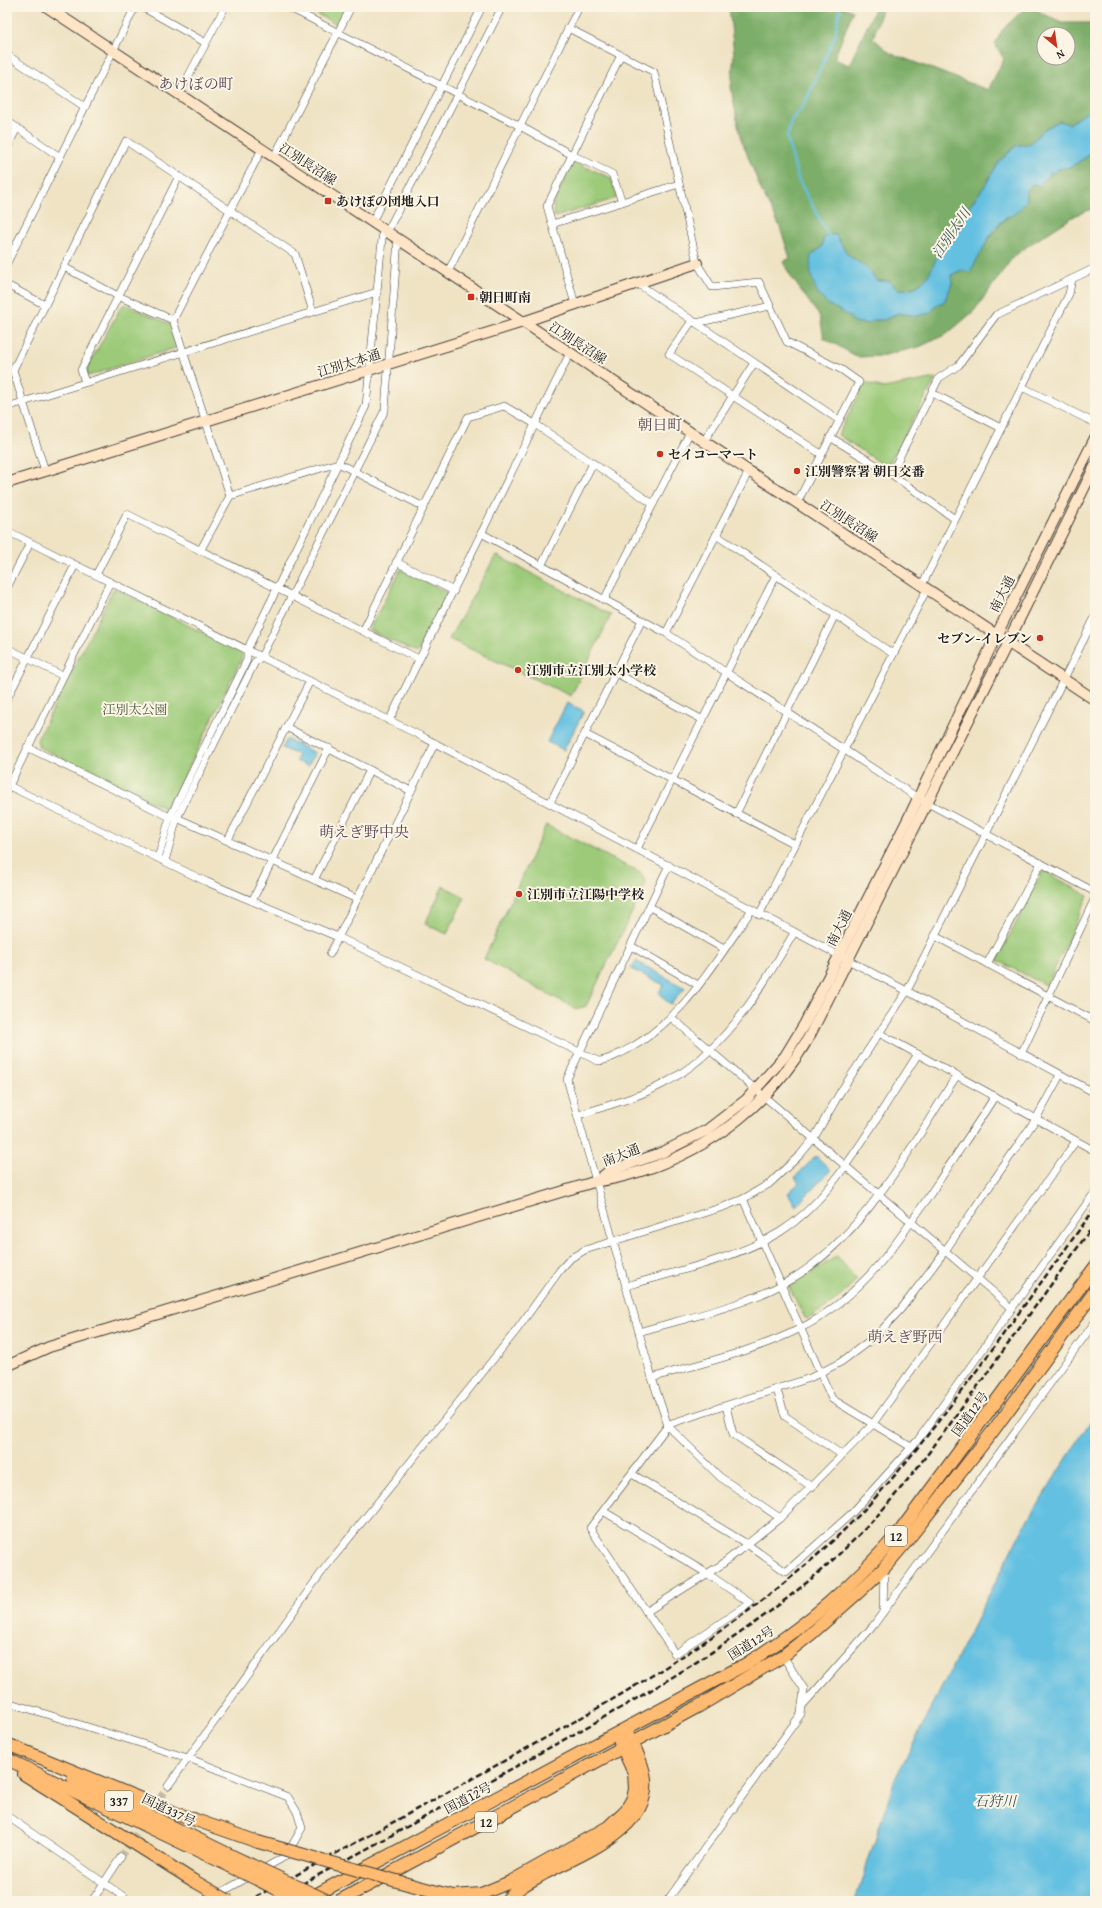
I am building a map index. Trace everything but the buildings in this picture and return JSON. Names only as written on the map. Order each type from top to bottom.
[{"type":"highway","name":"国道12号","points":[[304,1901],[621,1732],[767,1651],[809,1622],[850,1586],[901,1530],[1095,1267]]},
{"type":"highway","name":"国道12号","points":[[339,1901],[484,1824],[627,1744],[699,1706],[783,1656],[835,1615],[884,1568],[993,1431],[1095,1292]]},
{"type":"highway","points":[[506,1901],[521,1886],[616,1835],[630,1822],[643,1800],[645,1785],[644,1773],[621,1732]]},
{"type":"highway","points":[[7,1745],[173,1812],[258,1842],[453,1896],[480,1894],[510,1882],[608,1827],[626,1810],[633,1798],[635,1789],[634,1773],[627,1744]]},
{"type":"highway","name":"国道337号","points":[[7,1745],[231,1861]]},
{"type":"highway","name":"国道337号","points":[[7,1759],[231,1861]]},
{"type":"highway","points":[[7,1764],[194,1881],[229,1901]]},
{"type":"highway","name":"337","points":[[231,1861],[301,1901]]},
{"type":"highway","name":"337","points":[[231,1861],[328,1901]]},
{"type":"street","name":"江別長沼線","points":[[47,7],[1095,700]]},
{"type":"street","points":[[7,263],[135,7]]},
{"type":"street","points":[[142,7],[206,43]]},
{"type":"street","points":[[179,94],[225,7]]},
{"type":"street","points":[[288,7],[520,126],[572,155],[612,174],[622,202]]},
{"type":"street","points":[[274,157],[351,7]]},
{"type":"street","points":[[372,222],[482,7]]},
{"type":"street","points":[[158,858],[173,817],[247,660],[247,650],[366,406],[377,292],[385,230],[502,7]]},
{"type":"street","points":[[448,272],[579,7]]},
{"type":"street","points":[[568,28],[654,72],[697,262],[712,287],[759,282],[787,342],[842,370],[859,382],[797,503]]},
{"type":"street","points":[[7,55],[86,107]]},
{"type":"street","points":[[575,304],[547,206],[621,55]]},
{"type":"street","points":[[7,121],[60,157]]},
{"type":"street","points":[[7,148],[17,128]]},
{"type":"street","points":[[45,471],[13,370],[126,141],[295,254],[313,312]]},
{"type":"street","points":[[230,496],[173,320],[262,149]]},
{"type":"street","points":[[86,382],[81,370],[178,176]]},
{"type":"street","points":[[552,224],[679,184]]},
{"type":"street","points":[[165,861],[173,817],[255,662],[261,657],[385,410],[387,364],[398,239]]},
{"type":"street","name":"江別太本通","points":[[7,483],[523,322],[697,262]]},
{"type":"street","points":[[64,267],[118,296],[173,320]]},
{"type":"street","points":[[891,474],[939,378],[959,365],[996,315],[1095,268]]},
{"type":"street","points":[[759,915],[893,654],[955,519],[1069,294],[1072,279]]},
{"type":"street","points":[[636,283],[839,420]]},
{"type":"street","points":[[7,285],[45,304]]},
{"type":"street","points":[[7,407],[377,292]]},
{"type":"street","points":[[770,306],[694,322],[669,354],[821,454]]},
{"type":"street","points":[[389,721],[570,353]]},
{"type":"street","points":[[704,441],[754,363]]},
{"type":"street","points":[[1022,387],[1095,423]]},
{"type":"street","points":[[932,393],[1001,428]]},
{"type":"street","points":[[363,631],[468,416],[504,406],[535,424],[653,504]]},
{"type":"street","points":[[604,600],[690,432]]},
{"type":"street","points":[[830,437],[891,474],[955,519]]},
{"type":"street","name":"南大通","points":[[922,801],[996,634],[1095,438]]},
{"type":"street","points":[[200,551],[230,496],[338,463],[424,507]]},
{"type":"street","points":[[541,566],[593,464]]},
{"type":"street","name":"南大通","points":[[7,1366],[48,1347],[597,1180],[611,1180],[664,1163],[688,1152],[729,1126],[761,1092],[784,1073],[802,1048],[843,958],[922,801],[1008,642],[1095,466]]},
{"type":"street","points":[[666,633],[749,471]]},
{"type":"street","points":[[96,575],[127,514],[419,659]]},
{"type":"street","points":[[7,531],[435,744],[669,865],[751,911],[907,991],[1095,1094]]},
{"type":"street","points":[[481,533],[666,633],[726,674],[922,801],[1095,892]]},
{"type":"street","points":[[716,535],[893,654]]},
{"type":"street","points":[[7,588],[30,543]]},
{"type":"street","points":[[396,562],[454,591]]},
{"type":"street","points":[[7,699],[75,565]]},
{"type":"street","points":[[637,849],[776,575]]},
{"type":"street","points":[[110,582],[8,787],[252,901],[338,937],[598,1061],[605,1060],[636,1044],[672,1018],[698,985],[751,911]]},
{"type":"street","points":[[736,814],[836,615]]},
{"type":"street","points":[[168,1786],[324,1569],[516,1331],[560,1270],[578,1254],[613,1241],[724,1207],[743,1199],[775,1180],[800,1155],[814,1138],[841,1091],[907,991],[1095,617]]},
{"type":"street","points":[[550,804],[642,620]]},
{"type":"street","points":[[7,648],[63,676]]},
{"type":"street","points":[[616,673],[702,720]]},
{"type":"street","points":[[228,840],[310,681]]},
{"type":"street","points":[[286,726],[411,791]]},
{"type":"street","points":[[585,734],[795,844]]},
{"type":"street","points":[[330,954],[435,744]]},
{"type":"street","points":[[27,747],[173,817],[228,840],[357,899]]},
{"type":"street","points":[[252,901],[328,748]]},
{"type":"street","points":[[314,880],[370,770]]},
{"type":"street","points":[[987,964],[1041,863]]},
{"type":"street","points":[[669,865],[567,1078],[652,1378],[668,1426],[720,1477],[780,1518]]},
{"type":"street","points":[[1021,1054],[1095,898]]},
{"type":"street","points":[[650,907],[724,949]]},
{"type":"street","points":[[578,1115],[657,1087],[686,1070],[711,1051],[726,1036],[748,1007],[794,933]]},
{"type":"street","points":[[935,936],[1095,1021]]},
{"type":"street","points":[[631,946],[698,985]]},
{"type":"street","points":[[672,1018],[761,1092],[1012,1308]]},
{"type":"street","points":[[880,1033],[1095,1151]]},
{"type":"street","points":[[626,1286],[731,1254],[762,1241],[789,1226],[825,1193],[846,1166],[918,1054]]},
{"type":"street","points":[[603,1511],[708,1574],[750,1603],[675,1654],[590,1528],[603,1511],[632,1474],[668,1426],[777,1390],[821,1373],[857,1352],[886,1327],[945,1251],[1036,1119],[1060,1074]]},
{"type":"street","points":[[639,1332],[747,1299],[782,1284],[806,1270],[827,1254],[879,1194],[957,1075]]},
{"type":"street","points":[[652,1378],[774,1340],[801,1328],[837,1306],[858,1288],[912,1222],[995,1096]]},
{"type":"street","points":[[646,1612],[708,1574],[780,1518],[872,1424],[1076,1141]]},
{"type":"street","points":[[632,1474],[747,1544],[786,1572],[852,1513],[910,1447],[1095,1192]]},
{"type":"street","points":[[743,1199],[782,1284],[832,1400],[910,1447]]},
{"type":"street","points":[[802,1706],[868,1632],[1095,1322]]},
{"type":"street","points":[[777,1390],[785,1416],[842,1456]]},
{"type":"street","points":[[726,1406],[733,1434],[812,1487]]},
{"type":"street","points":[[883,1612],[884,1568]]},
{"type":"street","points":[[667,1901],[801,1714],[804,1689],[783,1656]]},
{"type":"street","points":[[7,1702],[188,1758],[288,1797],[297,1812],[302,1828],[286,1856],[206,1901]]},
{"type":"street","points":[[7,1816],[130,1901]]},
{"type":"street","points":[[92,1901],[121,1857]]},
{"type":"green space","points":[[303,7],[347,7],[338,25]]},
{"type":"green space","points":[[729,7],[843,7],[853,11],[834,59],[849,65],[876,7],[883,7],[873,38],[890,53],[988,90],[1004,59],[995,44],[1002,30],[1026,7],[1031,7],[1061,23],[1086,23],[1095,26],[1095,108],[1089,110],[1069,124],[1059,121],[1043,130],[1031,143],[1016,146],[999,162],[961,228],[948,237],[929,276],[918,285],[908,290],[897,289],[890,281],[877,281],[867,268],[848,255],[835,234],[824,237],[822,247],[811,256],[829,305],[849,315],[854,322],[884,320],[898,313],[917,316],[930,313],[938,304],[944,302],[952,284],[951,275],[962,270],[970,271],[994,231],[1006,218],[1011,216],[1029,187],[1033,184],[1039,186],[1050,173],[1056,172],[1058,169],[1071,167],[1095,151],[1095,208],[1076,215],[1013,257],[974,311],[947,334],[919,347],[881,356],[858,357],[824,338],[820,317],[792,278],[783,262],[790,258],[780,227],[762,192],[740,136],[731,87],[734,54]]},
{"type":"green space","points":[[574,162],[611,178],[617,198],[555,217],[553,204]]},
{"type":"green space","points":[[125,304],[172,325],[178,347],[88,376],[86,370],[121,307]]},
{"type":"green space","points":[[936,378],[887,467],[838,435],[865,383],[884,388]]},
{"type":"green space","points":[[496,555],[611,615],[571,696],[449,639]]},
{"type":"green space","points":[[401,569],[448,593],[417,653],[369,630]]},
{"type":"green space","name":"江別太公園","points":[[114,588],[243,653],[168,810],[39,747],[37,740]]},
{"type":"green space","points":[[546,825],[642,874],[646,884],[586,1006],[576,1009],[484,959]]},
{"type":"green space","points":[[1043,870],[1088,896],[1047,986],[997,960]]},
{"type":"green space","points":[[443,886],[465,897],[447,934],[425,924]]},
{"type":"green space","points":[[837,1256],[857,1280],[834,1302],[808,1319],[805,1318],[789,1287]]},
{"type":"water","points":[[1095,108],[1095,151],[1071,167],[1058,169],[1056,172],[1050,173],[1039,186],[1033,184],[1029,187],[1027,199],[1019,210],[1011,216],[1006,217],[994,229],[970,272],[962,270],[951,275],[952,284],[944,302],[938,304],[930,313],[917,316],[898,313],[884,320],[874,320],[868,324],[854,322],[846,314],[825,302],[821,297],[814,284],[810,263],[811,256],[822,247],[824,237],[835,234],[848,255],[867,268],[877,281],[890,281],[897,289],[909,289],[918,286],[925,280],[930,272],[942,246],[952,234],[961,228],[962,216],[984,187],[999,162],[1016,146],[1031,143],[1043,130],[1059,121],[1069,124],[1089,110]]},
{"type":"water","points":[[567,703],[584,711],[564,750],[547,742]]},
{"type":"water","points":[[287,739],[315,753],[308,766],[296,761],[298,755],[282,748]]},
{"type":"water","points":[[636,961],[685,988],[671,1004],[666,1001],[659,992],[664,985],[631,969]]},
{"type":"water","points":[[816,1156],[831,1170],[796,1206],[788,1193],[799,1183],[795,1177]]},
{"type":"water","name":"石狩川","points":[[1095,1414],[1095,1901],[855,1901],[895,1779],[1025,1524]]},
{"type":"waterway","points":[[830,238],[798,179],[787,138],[791,121],[804,105],[835,36],[840,7]]},
{"type":"tunnel","points":[[154,1807],[168,1786]]},
{"type":"tunnel","points":[[121,1857],[144,1822]]},
{"type":"railway","points":[[248,1901],[447,1793],[605,1704],[696,1648],[781,1586],[860,1514],[907,1460],[980,1366],[1095,1208]]},
{"type":"railway","points":[[270,1901],[438,1810],[673,1677],[760,1619],[801,1587],[840,1553],[876,1517],[904,1485],[1095,1223]]},
{"type":"place","name":"あけぼの団地入口","points":[[328,201]]},
{"type":"place","name":"朝日町南","points":[[471,297]]},
{"type":"place","name":"セイコーマート","points":[[660,454]]},
{"type":"place","name":"江別警察署 朝日交番","points":[[797,471]]},
{"type":"place","name":"セブン-イレブン","points":[[1040,638]]},
{"type":"place","name":"江別市立江別太小学校","points":[[518,670]]},
{"type":"place","name":"江別市立江陽中学校","points":[[519,894]]},
{"type":"district","name":"あけぼの町","points":[[196,83]]},
{"type":"district","name":"朝日町","points":[[660,424]]},
{"type":"district","name":"萌えぎ野中央","points":[[364,831]]},
{"type":"district","name":"萌えぎ野西","points":[[905,1336]]},
{"type":"water label","name":"江別太川","points":[[951,233]]}]
